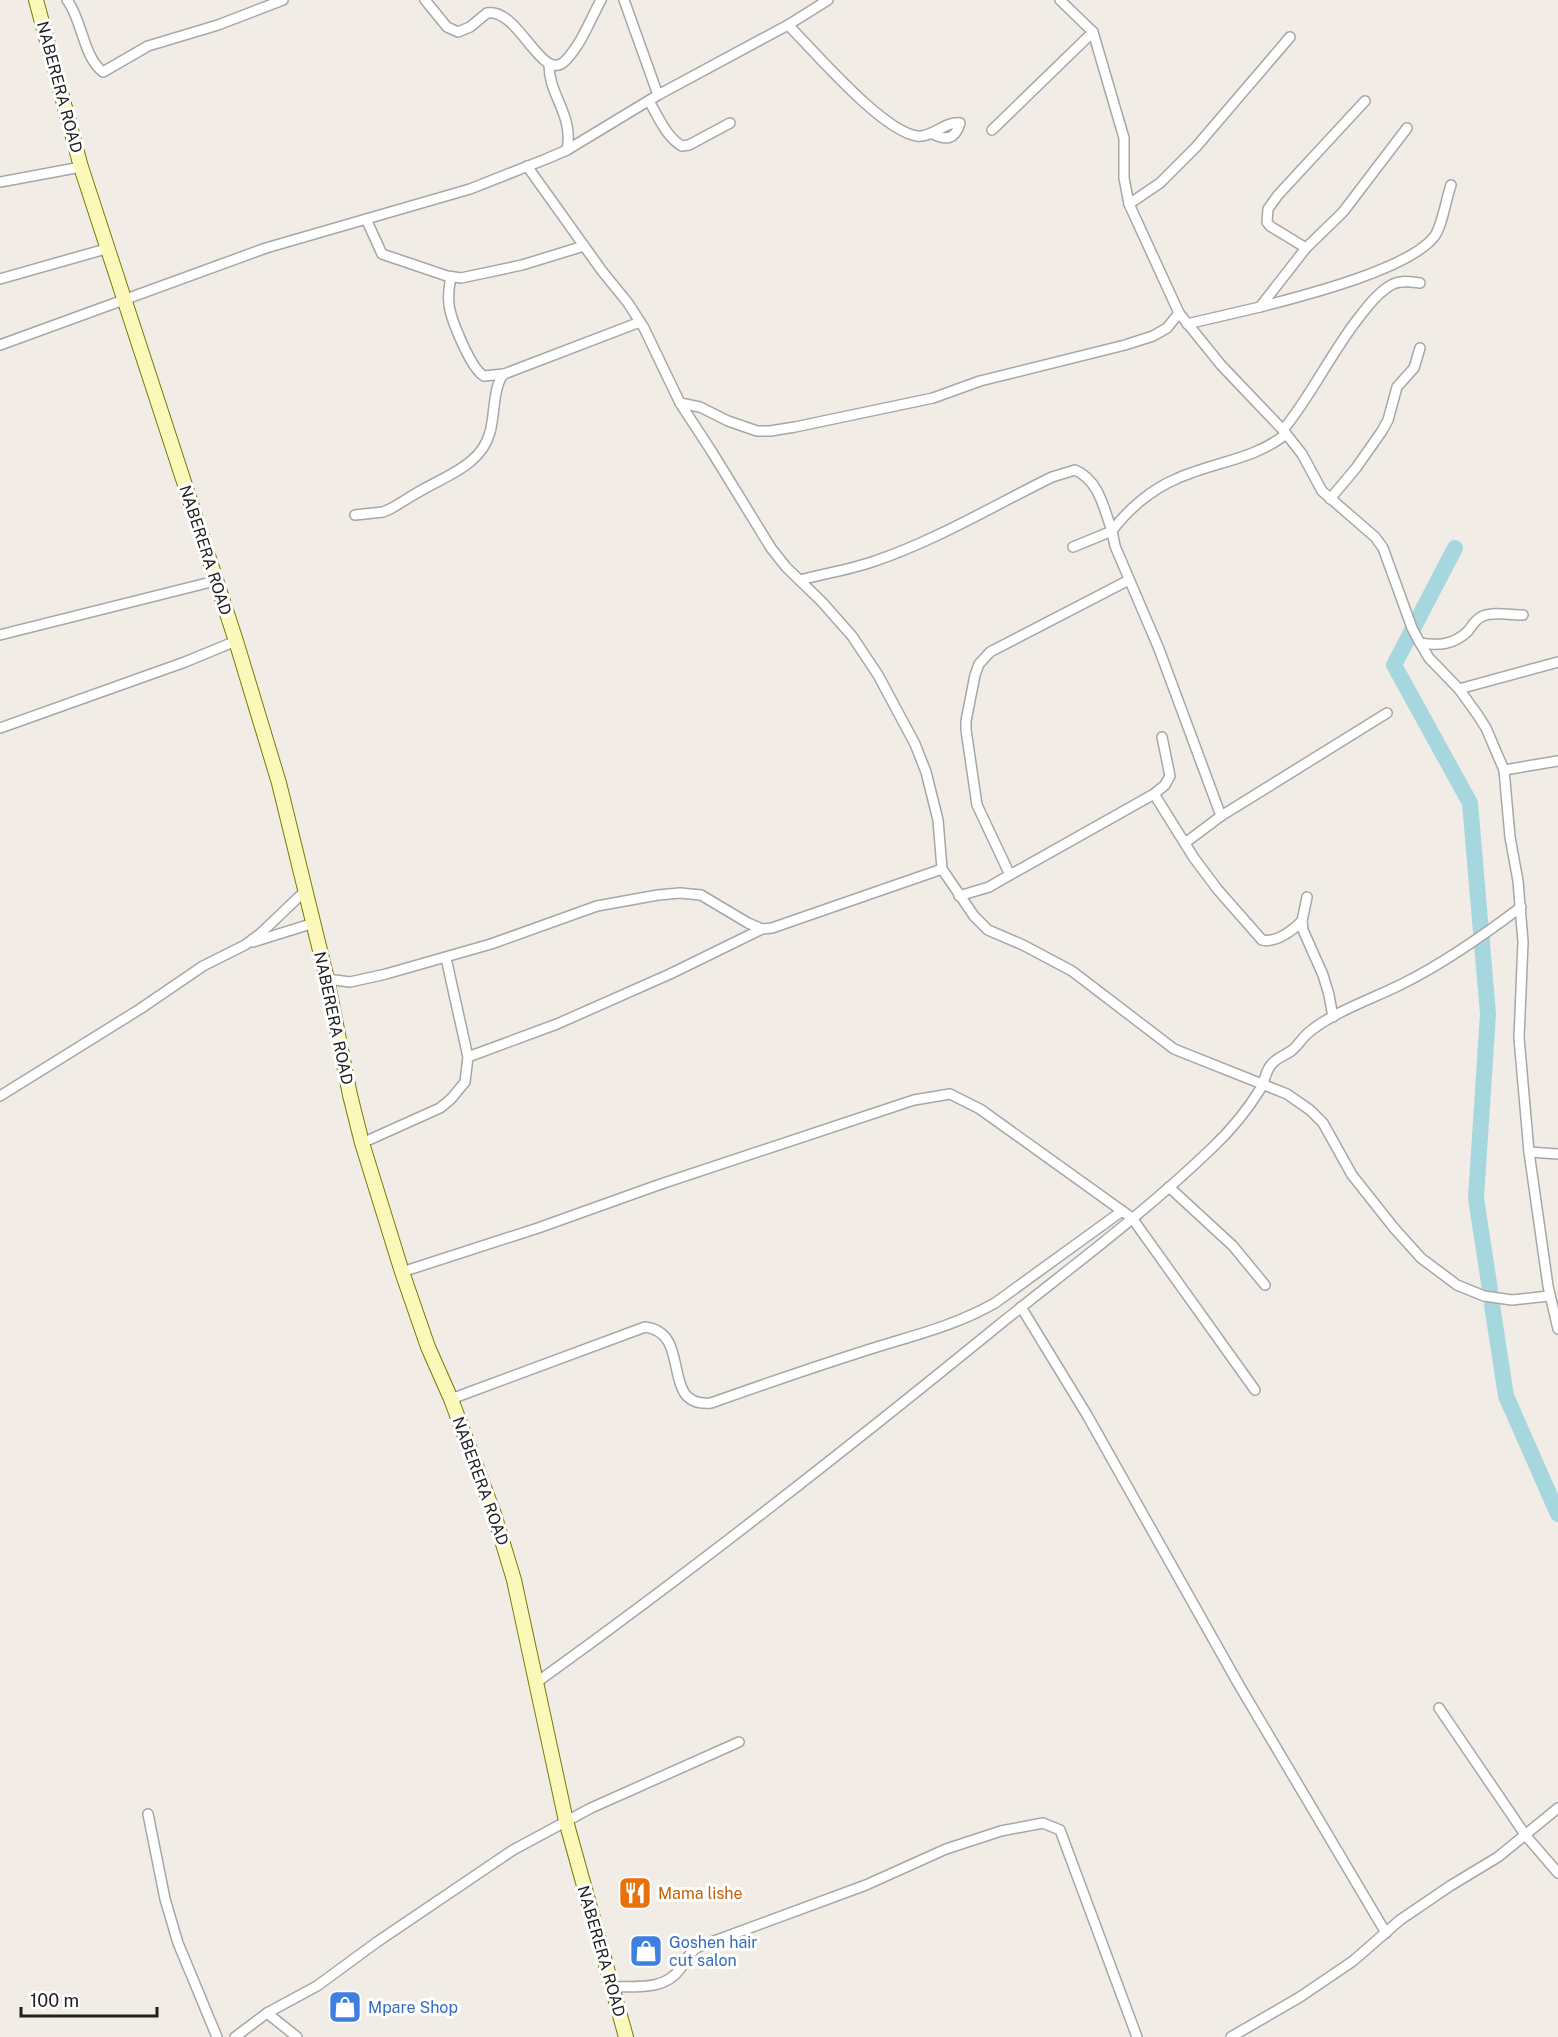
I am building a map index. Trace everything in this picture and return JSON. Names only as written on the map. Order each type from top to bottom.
[{"type":"street","name":"NABERERA ROAD","points":[[36,0],[81,167],[236,642],[279,783],[327,979],[362,1143],[428,1347],[451,1399],[504,1545],[537,1682],[566,1821],[626,2037]]},
{"type":"street","points":[[67,0],[76,14],[85,42],[98,68],[103,72],[148,46],[218,25],[283,0]]},
{"type":"street","points":[[425,0],[447,27],[458,32],[470,27],[488,14],[503,16],[549,65],[551,80],[569,130],[567,150]]},
{"type":"street","points":[[549,65],[560,66],[565,61],[580,40],[601,0]]},
{"type":"street","points":[[624,0],[658,95]]},
{"type":"street","points":[[0,345],[266,248],[415,207],[470,189],[567,150],[658,95],[788,25],[828,0]]},
{"type":"street","points":[[1060,0],[1093,32],[1124,138],[1124,178],[1129,204],[1179,313],[1250,397],[1284,432],[1305,459],[1316,482],[1330,499],[1375,537],[1383,549],[1412,628],[1420,643],[1437,668],[1459,689],[1486,728],[1504,770],[1510,837],[1521,907],[1523,942],[1519,1038],[1529,1152],[1548,1291],[1558,1329]]},
{"type":"street","points":[[788,25],[869,107],[891,125],[918,136],[931,133]]},
{"type":"street","points":[[992,129],[1093,32]]},
{"type":"street","points":[[1129,204],[1160,183],[1196,147],[1290,37]]},
{"type":"street","points":[[1306,248],[1270,226],[1267,222],[1268,209],[1278,195],[1365,100]]},
{"type":"street","points":[[649,101],[663,126],[682,146],[689,145],[730,123]]},
{"type":"street","points":[[1260,307],[1306,248],[1343,212],[1407,128]]},
{"type":"street","points":[[527,166],[640,322],[680,403],[718,460],[771,548],[861,648],[878,675],[915,744],[927,772],[935,801],[942,869],[974,916],[988,930],[1072,970],[1174,1049],[1292,1098],[1310,1110],[1323,1123],[1352,1175],[1394,1228],[1422,1258],[1457,1285],[1484,1296],[1512,1300],[1548,1291],[1558,1284]]},
{"type":"street","points":[[0,182],[81,167]]},
{"type":"street","points":[[1187,324],[1238,314],[1392,266],[1416,253],[1436,235],[1451,185]]},
{"type":"street","points":[[366,219],[383,255],[451,277],[468,277],[522,265],[584,246]]},
{"type":"street","points":[[0,279],[109,248]]},
{"type":"street","points":[[451,277],[449,308],[475,367],[479,374],[484,376],[504,374],[640,322]]},
{"type":"street","points":[[1073,547],[1112,531],[1136,506],[1160,487],[1187,475],[1249,456],[1274,444],[1339,345],[1369,305],[1392,285],[1407,282],[1420,283]]},
{"type":"street","points":[[680,403],[700,407],[728,421],[757,431],[787,429],[933,398],[980,381],[1125,345],[1153,336],[1167,328],[1179,313]]},
{"type":"street","points":[[1330,499],[1356,468],[1382,431],[1388,420],[1397,387],[1414,369],[1420,348]]},
{"type":"street","points":[[355,515],[390,509],[452,475],[468,463],[484,446],[490,435],[498,382],[504,374]]},
{"type":"street","points":[[800,580],[870,562],[901,551],[1052,477],[1070,470],[1079,472],[1094,486],[1112,531],[1115,546],[1159,649],[1221,816]]},
{"type":"street","points":[[1010,875],[979,812],[973,784],[966,721],[979,664],[990,652],[1129,580]]},
{"type":"street","points":[[0,635],[215,581]]},
{"type":"street","points":[[1420,643],[1446,644],[1467,631],[1479,617],[1486,615],[1523,615]]},
{"type":"street","points":[[0,728],[236,642]]},
{"type":"street","points":[[1459,689],[1558,662]]},
{"type":"street","points":[[1185,843],[1221,816],[1387,713]]},
{"type":"street","points":[[959,896],[989,887],[1154,794],[1165,785],[1170,776],[1162,737]]},
{"type":"street","points":[[1504,770],[1558,761]]},
{"type":"street","points":[[1154,794],[1218,890],[1262,940],[1271,940],[1285,935],[1302,921]]},
{"type":"street","points":[[468,1057],[567,1020],[670,974],[762,929],[786,924],[942,869]]},
{"type":"street","points":[[245,945],[261,933],[306,890]]},
{"type":"street","points":[[327,979],[344,982],[356,981],[491,944],[597,906],[680,893],[701,895],[762,929]]},
{"type":"street","points":[[1307,897],[1302,921],[1303,930],[1329,995],[1332,1017]]},
{"type":"street","points":[[537,1682],[859,1439],[1021,1307],[1109,1240],[1215,1146],[1262,1085],[1265,1074],[1274,1061],[1294,1049],[1307,1034],[1332,1017],[1406,982],[1443,961],[1481,937],[1521,907]]},
{"type":"street","points":[[0,1095],[140,1009],[203,966],[245,945],[314,923]]},
{"type":"street","points":[[362,1143],[415,1120],[452,1099],[465,1082],[468,1057],[446,958]]},
{"type":"street","points":[[402,1272],[914,1100],[950,1094],[980,1109],[1132,1218],[1255,1390]]},
{"type":"street","points":[[1529,1152],[1558,1154]]},
{"type":"street","points":[[1169,1187],[1233,1246],[1265,1285]]},
{"type":"street","points":[[451,1399],[645,1327],[656,1328],[668,1340],[681,1387],[686,1396],[691,1401],[701,1404],[711,1403],[965,1319],[995,1303],[1122,1211]]},
{"type":"street","points":[[1021,1307],[1087,1415],[1239,1685],[1386,1933]]},
{"type":"street","points":[[1439,1708],[1526,1836],[1558,1874]]},
{"type":"street","points":[[235,2037],[267,2013],[317,1986],[376,1942],[513,1850],[624,1793],[739,1742]]},
{"type":"street","points":[[1231,2037],[1309,1991],[1353,1961],[1413,1911],[1498,1857],[1558,1808]]},
{"type":"street","points":[[148,1814],[165,1899],[178,1943],[217,2037]]},
{"type":"street","points":[[612,1987],[658,1985],[675,1975],[693,1950],[698,1947],[866,1885],[946,1849],[1000,1831],[1043,1823],[1060,1830],[1137,2037]]},
{"type":"street","points":[[267,2013],[297,2037]]},
{"type":"waterway","points":[[1455,548],[1394,665],[1470,803],[1488,1014],[1476,1198],[1490,1290]]},
{"type":"waterway","points":[[1492,1305],[1506,1396],[1558,1514]]},
{"type":"place","name":"Mama lishe","points":[[635,1893]]},
{"type":"place","name":"Goshen hair cut salon","points":[[646,1951]]},
{"type":"place","name":"Mpare Shop","points":[[345,2007]]}]
